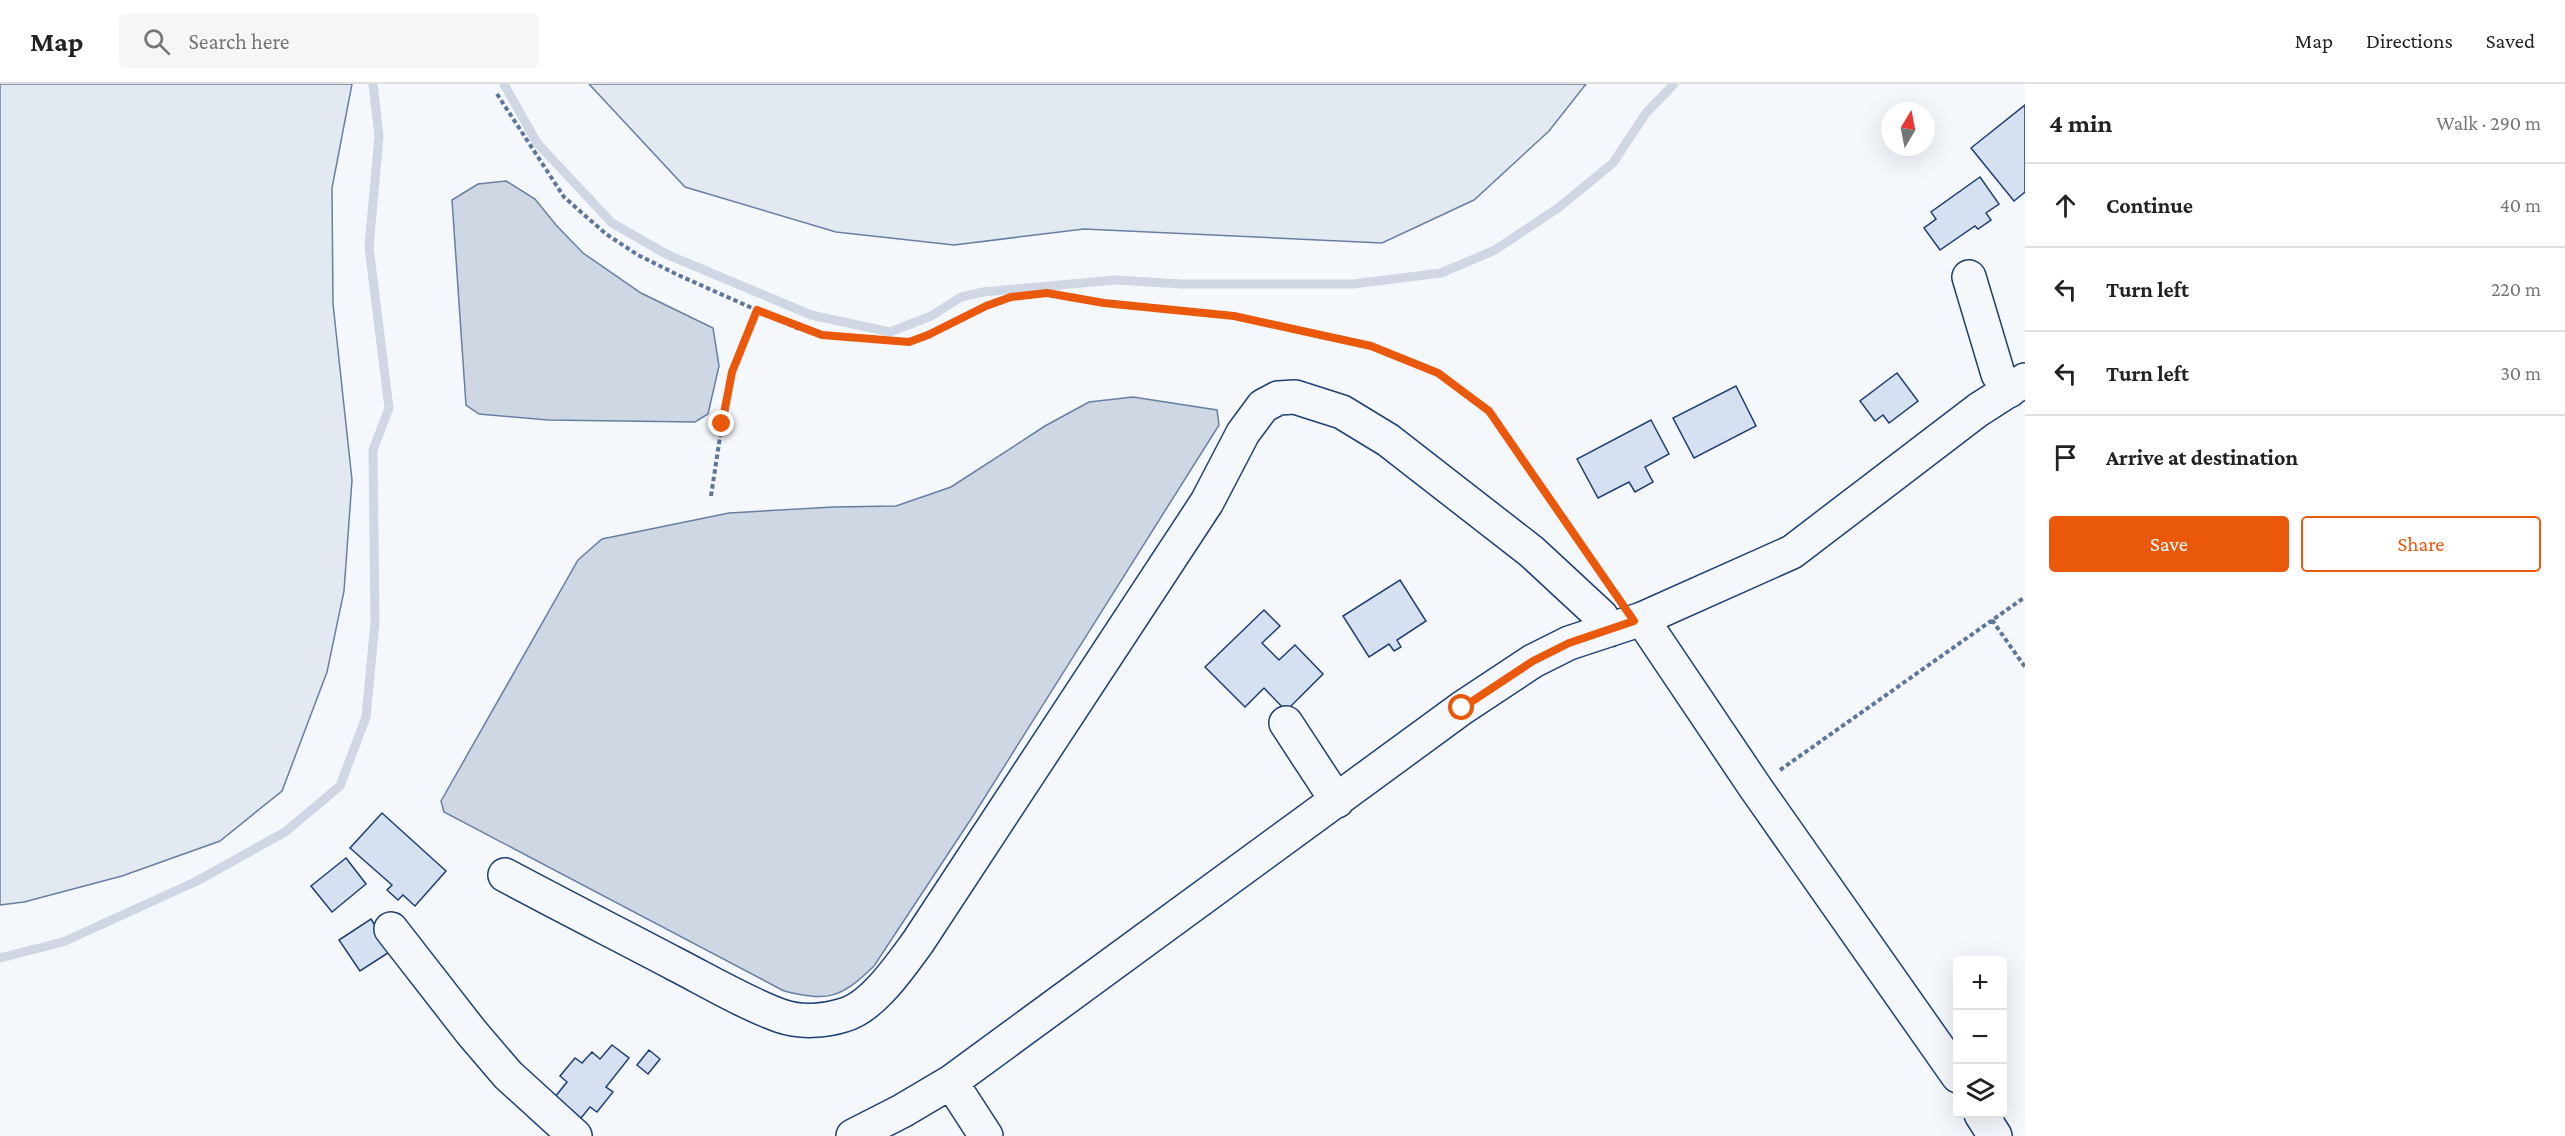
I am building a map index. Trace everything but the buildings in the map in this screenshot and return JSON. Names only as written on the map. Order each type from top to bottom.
[{"type":"street","points":[[854,1136],[951,1082],[1462,708],[1533,661],[1569,643],[1642,619],[1792,552],[1978,410],[2017,385],[1998,374],[1968,277]]},
{"type":"street","points":[[505,875],[782,1017],[822,1020],[847,1015],[862,1005],[889,980],[918,942],[1207,502],[1243,433],[1263,406],[1278,398],[1294,397],[1342,412],[1388,440],[1532,552],[1601,616],[1609,630]]},
{"type":"street","points":[[1642,619],[1755,787],[1953,1069]]},
{"type":"street","points":[[1286,723],[1337,801]]},
{"type":"street","points":[[391,929],[508,1076],[575,1136]]},
{"type":"street","points":[[951,1082],[986,1136]]},
{"type":"street","points":[[1984,1118],[1995,1136]]},
{"type":"path","points":[[497,94],[564,197],[606,234],[638,255],[757,310],[822,335],[909,342],[986,306],[1011,297],[1047,293],[1104,303],[1234,316],[1371,346],[1438,373],[1489,411],[1592,563]]},
{"type":"path","points":[[711,496],[732,372],[757,310]]},
{"type":"path","points":[[1755,787],[2025,597]]},
{"type":"path","points":[[1992,620],[2025,667]]},
{"type":"shaded area","points":[[0,84],[352,84],[332,188],[333,304],[352,480],[344,591],[327,672],[282,791],[220,841],[122,876],[24,902],[0,905]]},
{"type":"shaded area","points":[[589,84],[1586,84],[1549,131],[1474,200],[1382,243],[1084,229],[954,245],[836,232],[685,187]]},
{"type":"shaded area","points":[[506,181],[535,199],[583,253],[641,293],[713,328],[719,366],[708,414],[695,422],[548,420],[479,414],[466,405],[452,200],[478,184]]},
{"type":"shaded area","points":[[1133,397],[1217,410],[1219,425],[973,816],[874,966],[843,991],[834,995],[812,996],[784,991],[444,812],[441,801],[578,560],[602,539],[729,513],[896,506],[951,487],[1045,426],[1089,402]]},
{"type":"waterway","points":[[0,958],[63,942],[197,881],[285,832],[340,786],[366,717],[375,622],[373,450],[389,408],[369,247],[379,136],[373,84]]},
{"type":"waterway","points":[[504,84],[537,143],[612,223],[666,254],[811,315],[890,332],[931,316],[961,297],[983,292],[1115,280],[1182,284],[1353,284],[1441,273],[1495,250],[1558,208],[1613,163],[1646,113],[1674,84]]},
{"type":"route","points":[[722,424],[732,372],[757,310],[798,328],[822,335],[909,342],[986,306],[1011,297],[1047,293],[1104,303],[1234,316],[1371,346],[1438,373],[1489,411],[1539,487],[1634,621],[1569,643],[1533,661],[1462,708]]}]
